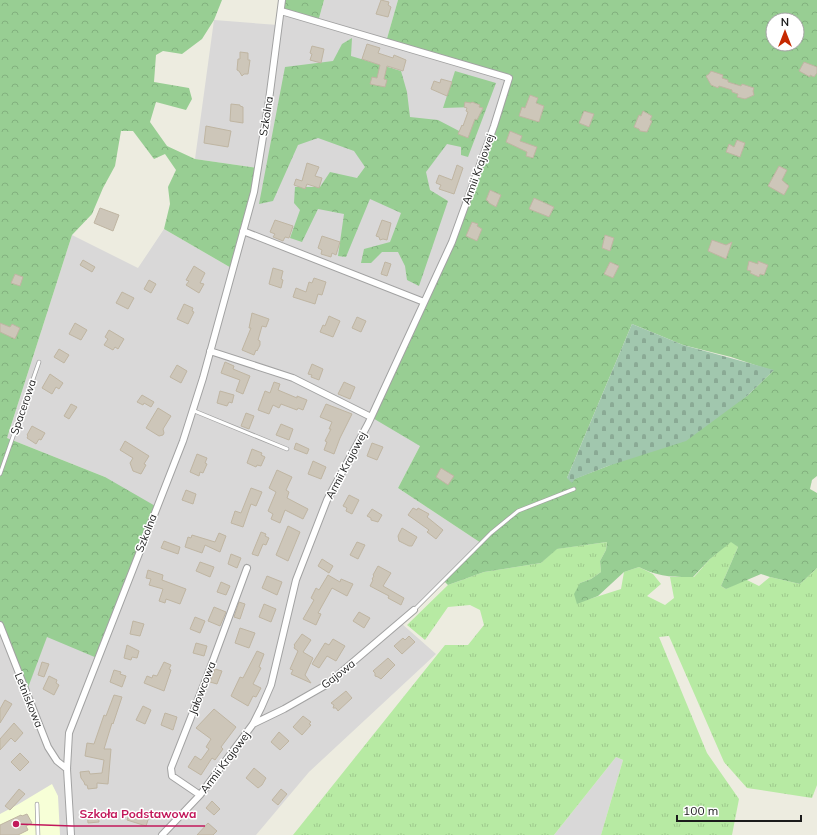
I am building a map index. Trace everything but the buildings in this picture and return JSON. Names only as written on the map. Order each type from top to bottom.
[{"type":"street","name":"Szkolna","points":[[71,835],[67,769],[69,733],[180,448],[210,351],[254,192],[269,100],[282,0]]},
{"type":"street","name":"Armii Krajowej","points":[[162,835],[200,795],[253,724],[271,685],[296,580],[328,500],[371,417],[452,242],[494,126],[509,78],[280,11]]},
{"type":"street","points":[[243,231],[424,302]]},
{"type":"street","points":[[210,351],[293,378],[371,417]]},
{"type":"street","name":"Jałowcowa","points":[[200,795],[172,776],[171,768],[247,568]]},
{"type":"street","name":"Gajowa","points":[[253,724],[284,709],[326,685],[414,610]]},
{"type":"street","name":"Letniskowa","points":[[0,625],[48,748],[57,762],[67,769]]},
{"type":"lane","name":"Spacerowa","points":[[0,474],[39,362]]},
{"type":"lane","points":[[192,410],[287,449]]},
{"type":"lane","points":[[414,610],[491,533],[518,511],[574,489]]},
{"type":"lane","points":[[37,804],[38,835]]},
{"type":"shaded area","points":[[324,0],[398,0],[386,42],[509,78],[420,446],[398,488],[481,543],[401,623],[436,654],[309,772],[256,835],[0,835],[0,625],[26,692],[105,477],[7,438],[72,235],[138,268],[164,229],[233,269],[258,168],[195,159],[214,20],[278,25],[281,11],[318,22]]},
{"type":"shaded area","points":[[616,757],[623,760],[601,835],[554,835]]},
{"type":"shaded area","points":[[52,784],[58,796],[60,835],[0,835],[0,814]]},
{"type":"green space","points":[[0,0],[222,0],[214,20],[202,39],[182,54],[163,51],[156,55],[154,82],[189,88],[192,99],[186,110],[156,102],[150,122],[167,146],[195,159],[258,168],[233,269],[164,229],[170,204],[168,187],[176,170],[165,154],[154,159],[133,131],[121,131],[115,166],[103,188],[92,214],[72,235],[7,438],[105,477],[157,507],[97,658],[47,637],[26,693],[0,625]]},
{"type":"green space","points":[[281,0],[324,0],[318,22],[281,11]]},
{"type":"green space","points":[[398,0],[817,0],[817,476],[812,480],[810,489],[817,493],[817,568],[800,584],[761,574],[726,589],[721,586],[738,547],[731,542],[710,559],[693,577],[666,576],[653,573],[639,567],[624,572],[598,596],[577,604],[574,594],[580,583],[591,579],[601,572],[600,561],[606,550],[607,542],[557,549],[541,563],[484,572],[448,585],[443,580],[481,543],[398,488],[420,446],[371,417],[452,242],[509,79],[386,42]],"holes":[[[632,324],[683,345],[731,357],[773,371],[747,396],[608,466],[574,479],[567,478]]]},
{"type":"green space","points":[[352,38],[351,56],[401,71],[407,92],[410,117],[438,120],[461,132],[474,107],[443,108],[455,71],[496,83],[468,157],[461,155],[461,147],[447,144],[426,172],[430,190],[448,201],[419,286],[407,280],[405,266],[398,252],[382,252],[371,263],[361,263],[364,249],[390,242],[401,213],[370,199],[346,257],[338,256],[344,214],[318,209],[302,242],[290,238],[300,210],[294,203],[295,187],[320,187],[330,172],[357,178],[365,167],[354,151],[318,138],[298,145],[273,201],[259,204],[285,67],[333,61],[342,44]]},
{"type":"green space","points":[[632,324],[683,345],[774,370],[747,396],[686,441],[608,466],[575,479],[572,483],[567,478]]},
{"type":"green space","points":[[731,541],[738,547],[721,586],[726,589],[745,579],[759,586],[770,577],[800,584],[817,568],[817,785],[812,798],[747,788],[724,762],[669,636],[659,637],[707,753],[739,799],[732,835],[601,835],[623,760],[616,757],[554,835],[293,835],[445,645],[468,645],[484,625],[480,610],[470,605],[448,607],[425,640],[407,625],[448,585],[484,572],[541,563],[556,549],[607,542],[606,550],[600,561],[601,572],[591,579],[580,583],[577,603],[621,589],[624,572],[639,567],[653,574],[661,584],[647,596],[665,605],[674,598],[670,577],[694,577],[710,559]]},
{"type":"place","name":"Szkoła Podstawowa","points":[[16,824]]}]
